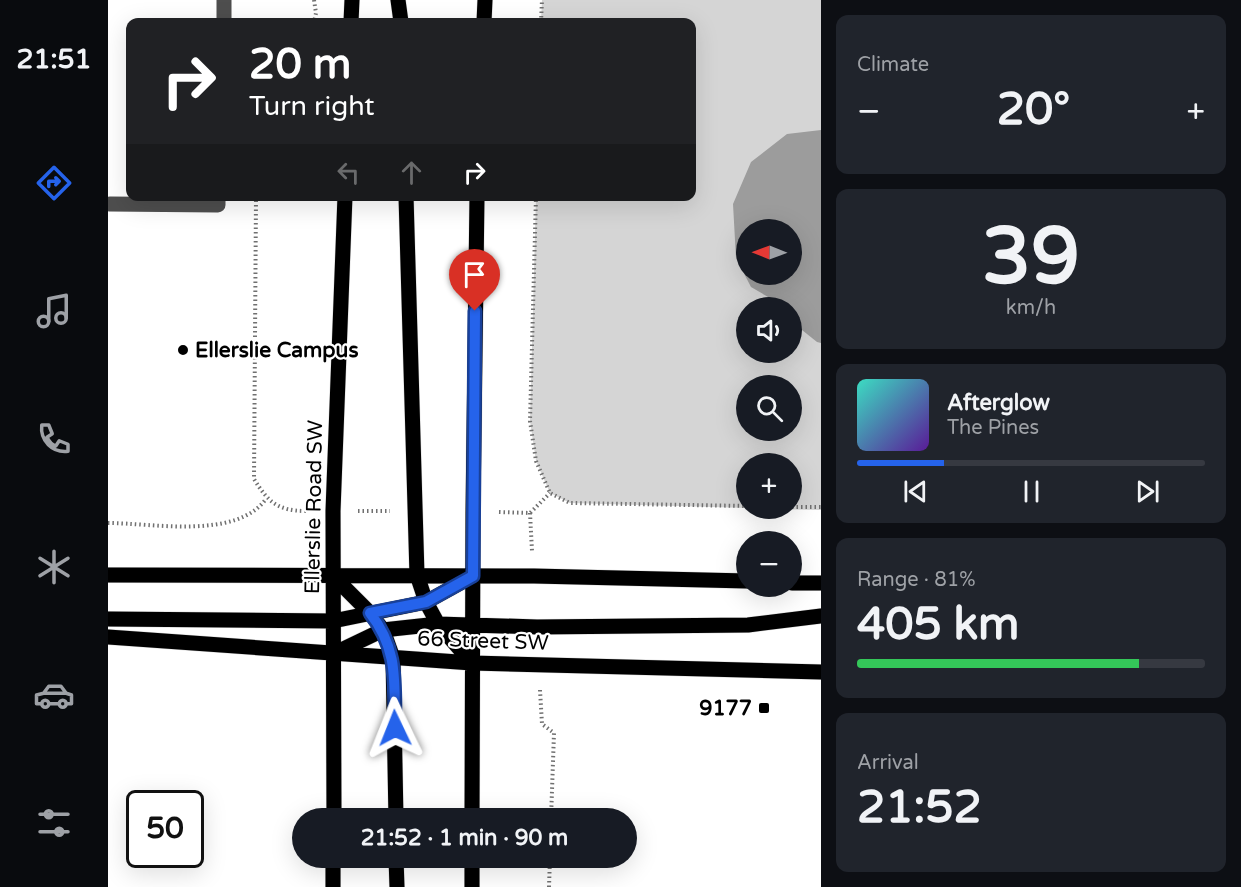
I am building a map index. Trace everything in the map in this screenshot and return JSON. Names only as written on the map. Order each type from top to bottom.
[{"type":"main road","points":[[351,18],[352,0]]},
{"type":"main road","points":[[398,0],[400,18]]},
{"type":"main road","points":[[484,18],[485,0]]},
{"type":"main road","name":"Ellerslie Road SW","points":[[334,808],[333,511],[345,201]]},
{"type":"main road","points":[[406,201],[417,575],[426,602],[438,624],[472,663]]},
{"type":"main road","points":[[472,808],[477,201]]},
{"type":"main road","points":[[108,575],[417,575],[736,581]]},
{"type":"main road","points":[[333,576],[370,613],[383,630],[393,658],[396,808]]},
{"type":"main road","points":[[108,619],[333,621],[426,602],[473,576]]},
{"type":"main road","points":[[802,583],[821,583]]},
{"type":"main road","points":[[332,655],[383,630],[438,624],[747,625],[821,616]]},
{"type":"main road","name":"66 Street SW","points":[[108,637],[332,655],[472,663],[821,672]]},
{"type":"main road","points":[[333,868],[333,887]]},
{"type":"main road","points":[[396,868],[397,887]]},
{"type":"main road","points":[[472,868],[472,887]]},
{"type":"lane","points":[[224,0],[224,18]]},
{"type":"lane","points":[[110,204],[218,205],[218,201]]},
{"type":"path","points":[[314,0],[315,18]]},
{"type":"path","points":[[541,18],[542,0]]},
{"type":"path","points":[[256,201],[254,479],[266,499],[288,511]]},
{"type":"path","points":[[536,201],[530,421],[536,461],[550,493],[570,503],[736,506]]},
{"type":"path","points":[[530,513],[550,493]]},
{"type":"path","points":[[108,524],[204,527],[226,523],[247,514],[266,499]]},
{"type":"path","points":[[802,507],[821,507]]},
{"type":"path","points":[[542,724],[554,733],[551,808]]},
{"type":"path","points":[[549,887],[550,868]]},
{"type":"shaded area","points":[[542,0],[821,0],[821,510],[802,510],[802,453],[736,453],[736,508],[570,503],[550,493],[536,461],[530,421],[536,201],[696,201],[696,18],[541,18]]},
{"type":"shaded area","points":[[821,130],[821,343],[802,330],[802,297],[768,297],[750,285],[802,285],[802,219],[736,219],[736,258],[733,204],[751,162],[787,134]]},
{"type":"place","name":"Ellerslie Campus","points":[[183,350]]},
{"type":"place","name":"9177","points":[[764,708]]},
{"type":"route","points":[[395,728],[393,658],[383,630],[370,613],[426,602],[473,576],[475,311]]}]
